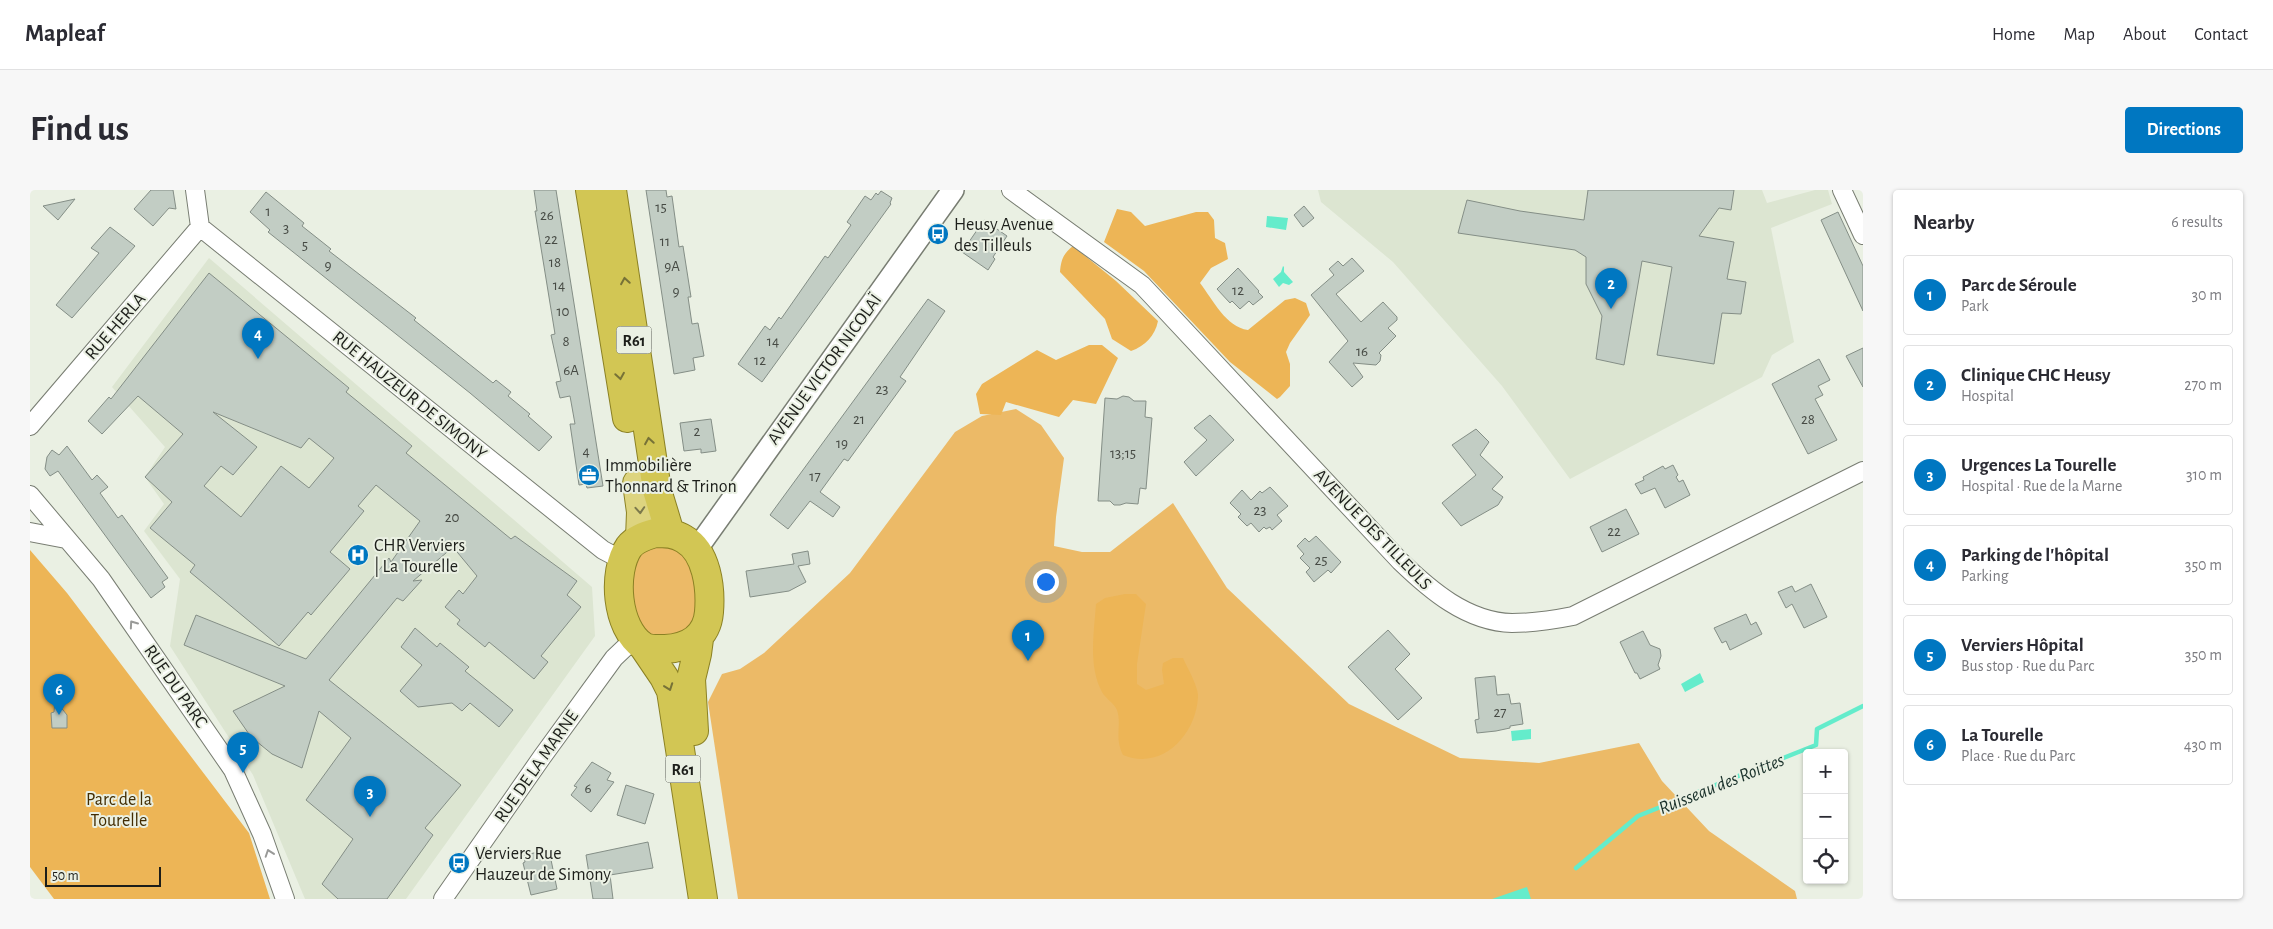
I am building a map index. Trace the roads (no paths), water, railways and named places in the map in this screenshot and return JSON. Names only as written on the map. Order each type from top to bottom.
[{"type":"highway","name":"R61","points":[[590,190],[637,483]]},
{"type":"highway","name":"R61","points":[[612,190],[656,490],[670,533]]},
{"type":"highway","points":[[622,560],[630,546],[640,538],[655,533],[670,533],[685,539],[696,550]]},
{"type":"highway","name":"R61","points":[[696,550],[704,565],[710,599],[708,618],[699,638],[698,654],[691,680],[692,713],[720,899]]},
{"type":"highway","name":"R61","points":[[622,560],[618,575],[624,619],[664,677],[671,691],[703,899]]},
{"type":"highway","points":[[639,642],[652,649],[673,649],[692,644],[699,638]]},
{"type":"main road","name":"R61","points":[[637,483],[641,512],[640,538]]},
{"type":"street","points":[[195,190],[200,227]]},
{"type":"street","name":"AVENUE VICTOR NICOLAÏ","points":[[696,550],[953,190]]},
{"type":"street","name":"AVENUE DES TILLEULS","points":[[1011,190],[1142,285],[1428,589],[1456,606],[1482,617],[1510,623],[1541,622],[1574,616],[1863,471]]},
{"type":"street","points":[[1842,190],[1863,235]]},
{"type":"street","name":"RUE HERLA","points":[[30,426],[200,227]]},
{"type":"street","name":"RUE HAUZEUR DE SIMONY","points":[[200,227],[603,550],[622,560]]},
{"type":"street","name":"RUE DU PARC","points":[[30,495],[101,579],[233,770],[262,834],[285,899]]},
{"type":"street","points":[[30,532],[66,539]]},
{"type":"street","name":"RUE DE LA MARNE","points":[[443,899],[542,756],[614,658],[639,642]]},
{"type":"waterway","name":"Ruisseau des Roittes","points":[[1576,868],[1638,816],[1816,745],[1817,729],[1863,706]]},
{"type":"place","name":"Heusy Avenue des Tilleuls","points":[[938,234]]},
{"type":"place","name":"Clinique CHC Heusy","points":[[1611,309]]},
{"type":"place","name":"Parking de l'hôpital","points":[[258,359]]},
{"type":"place","name":"Immobilière Thonnard & Trinon","points":[[589,475]]},
{"type":"place","name":"CHR Verviers | La Tourelle","points":[[358,555]]},
{"type":"place","name":"Parc de Séroule","points":[[1028,661]]},
{"type":"place","name":"La Tourelle","points":[[59,715]]},
{"type":"place","name":"Verviers Hôpital","points":[[243,773]]},
{"type":"place","name":"Urgences La Tourelle","points":[[370,817]]},
{"type":"place","name":"Verviers Rue Hauzeur de Simony","points":[[459,863]]},
{"type":"park label","name":"Parc de la Tourelle","points":[[119,809]]}]
